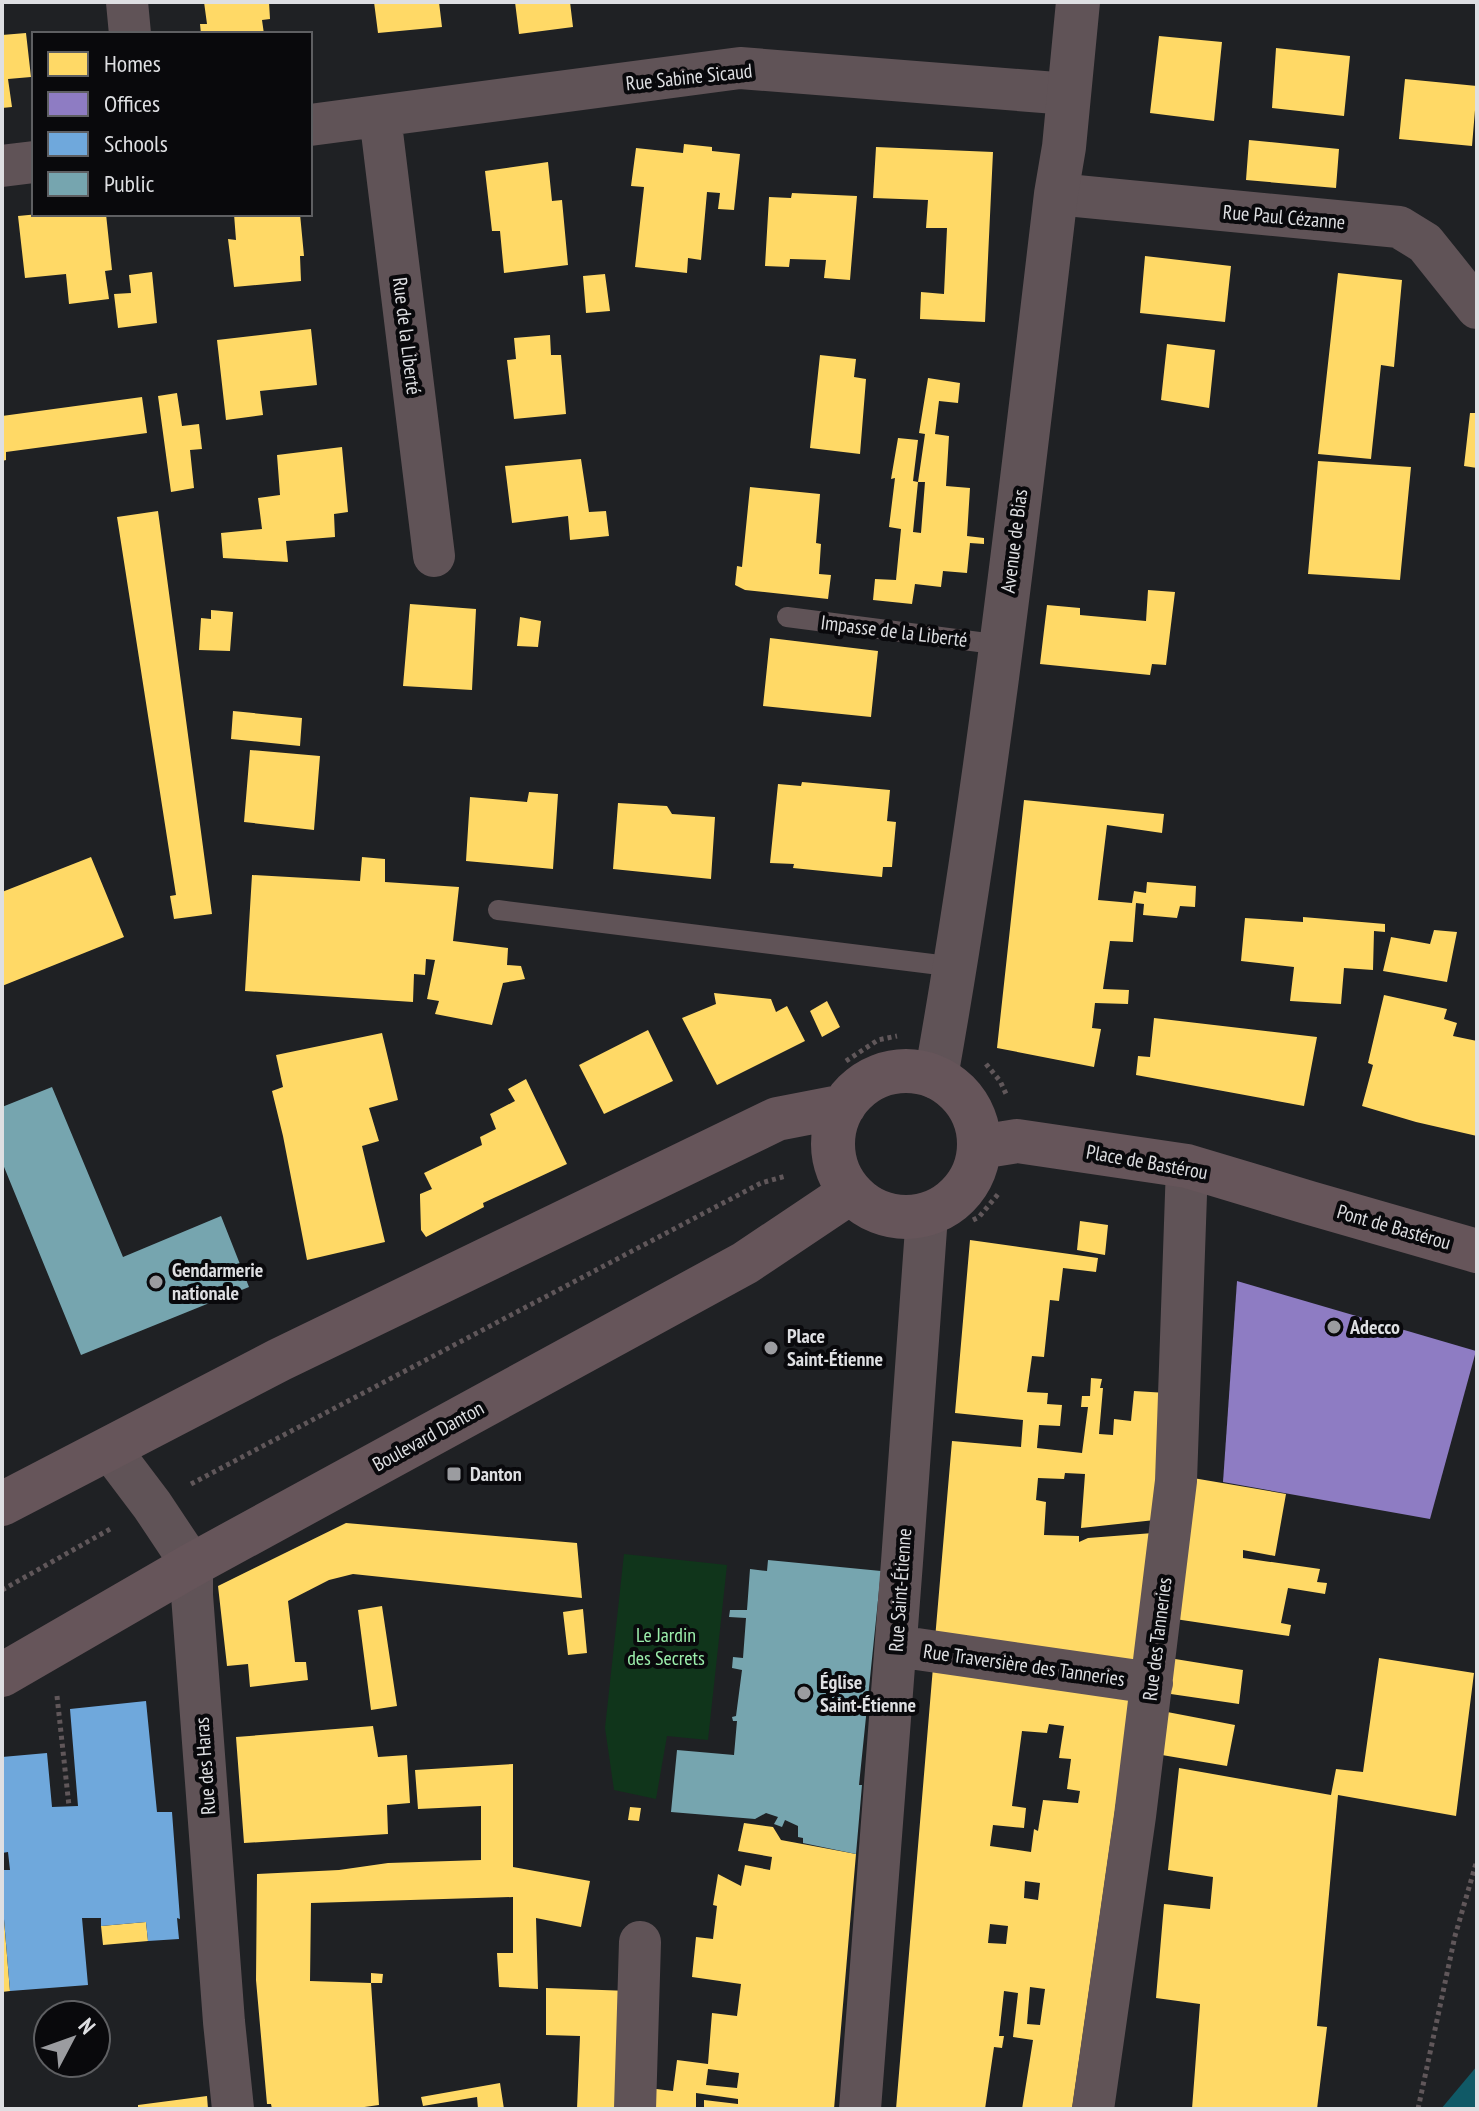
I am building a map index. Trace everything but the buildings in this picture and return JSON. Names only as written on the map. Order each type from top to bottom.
[{"type":"main road","points":[[2,1504],[279,1360],[777,1119],[829,1108],[885,1074],[916,1072],[940,1058],[955,1089],[969,1106],[977,1126],[998,1144],[964,1190],[927,1227],[906,1218],[886,1215],[834,1188],[839,1173],[833,1150],[835,1127],[829,1108]]},
{"type":"main road","name":"Place de Bastérou","points":[[998,1144],[1187,1166],[1310,1203]]},
{"type":"main road","name":"Boulevard Danton","points":[[2,1675],[192,1565],[745,1263],[834,1188]]},
{"type":"main road","name":"Pont de Bastérou","points":[[1310,1203],[1477,1251]]},
{"type":"street","points":[[127,2],[130,32]]},
{"type":"street","name":"Avenue de Bias","points":[[940,1058],[1002,645],[1064,147],[1078,2]]},
{"type":"street","name":"Rue Sabine Sicaud","points":[[312,125],[740,68],[1069,94]]},
{"type":"street","name":"Rue de la Liberté","points":[[380,116],[434,556]]},
{"type":"street","points":[[2,166],[32,162]]},
{"type":"street","name":"Rue Paul Cézanne","points":[[1056,194],[1399,227],[1425,243],[1477,308]]},
{"type":"street","name":"Rue des Tanneries","points":[[1093,2109],[1152,1683],[1176,1481],[1187,1166]]},
{"type":"street","name":"Rue Saint-Étienne","points":[[860,2109],[927,1227]]},
{"type":"street","points":[[109,1448],[192,1565]]},
{"type":"street","name":"Rue des Haras","points":[[192,1565],[224,2022],[233,2109]]},
{"type":"street","name":"Rue Traversière des Tanneries","points":[[896,1646],[1152,1683]]},
{"type":"street","points":[[635,2109],[640,1942]]},
{"type":"lane","name":"Impasse de la Liberté","points":[[787,617],[1002,645]]},
{"type":"lane","points":[[498,910],[956,967]]},
{"type":"path","points":[[829,1108],[828,1081],[849,1057],[878,1040],[910,1034],[940,1058],[966,1049],[986,1064],[1000,1081],[1012,1110],[998,1144],[1011,1170],[998,1196],[979,1217],[954,1232],[927,1227]]},
{"type":"path","points":[[2,1590],[152,1505],[761,1183],[834,1188]]},
{"type":"path","points":[[57,1689],[69,1806]]},
{"type":"path","points":[[1418,2109],[1455,1936],[1477,1860]]},
{"type":"green space","name":"Le Jardin des Secrets","points":[[624,1554],[727,1565],[708,1740],[667,1736],[656,1799],[614,1790],[605,1728]]},
{"type":"water","points":[[1477,2066],[1477,2109],[1441,2109]]},
{"type":"place","name":"Gendarmerie nationale","points":[[156,1282]]},
{"type":"place","name":"Adecco","points":[[1334,1327]]},
{"type":"place","name":"Place Saint-Étienne","points":[[771,1348]]},
{"type":"place","name":"Danton","points":[[454,1474]]},
{"type":"place","name":"Église Saint-Étienne","points":[[804,1693]]}]
